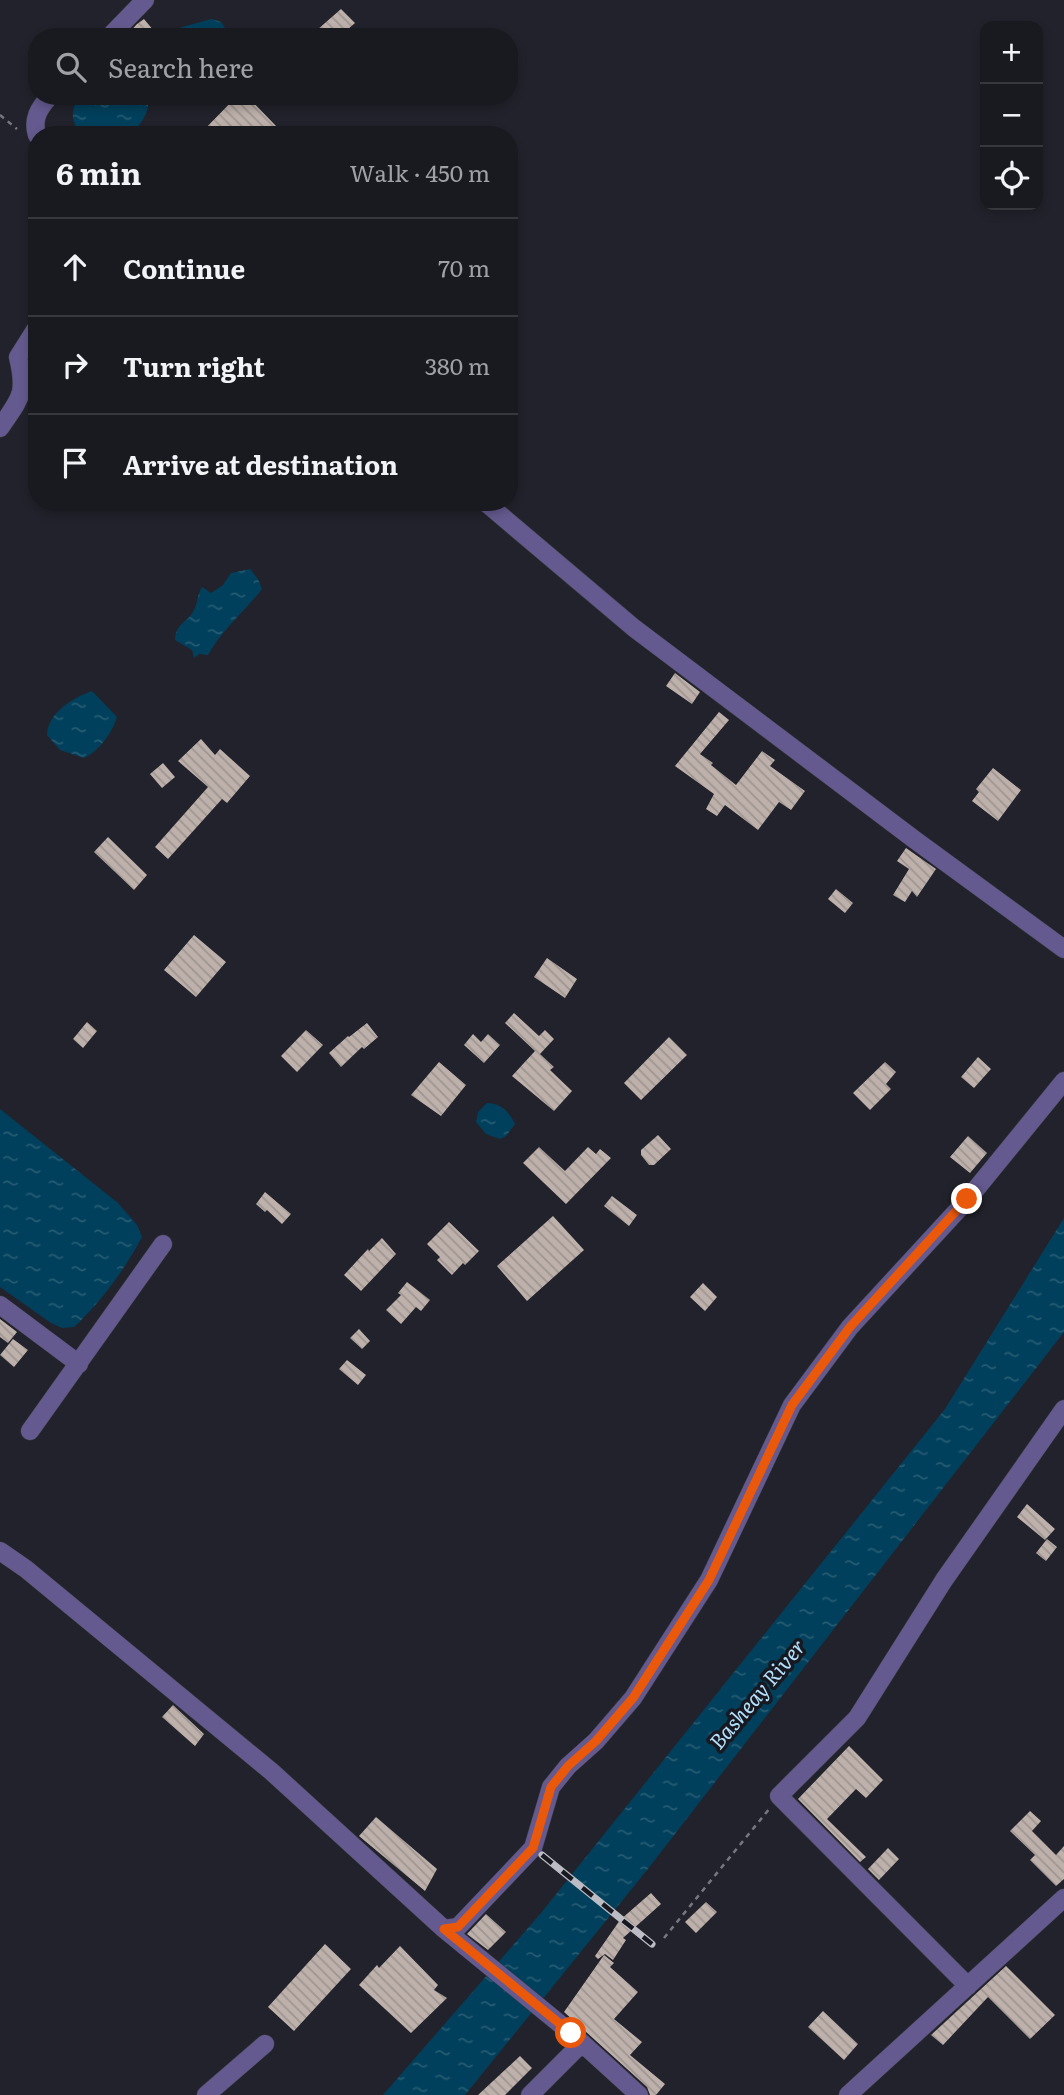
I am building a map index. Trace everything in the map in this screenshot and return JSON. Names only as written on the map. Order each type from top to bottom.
[{"type":"street","points":[[117,28],[145,0]]},
{"type":"street","points":[[34,126],[41,105]]},
{"type":"street","points":[[0,428],[22,394],[23,382],[18,358],[28,342]]},
{"type":"street","points":[[496,511],[634,628],[1064,949]]},
{"type":"street","points":[[449,1932],[458,1927],[533,1848],[551,1787],[633,1698],[709,1580],[792,1405],[850,1327],[967,1199],[1064,1081]]},
{"type":"street","points":[[30,1431],[163,1244]]},
{"type":"street","points":[[0,1306],[79,1364]]},
{"type":"street","points":[[968,1986],[779,1796],[857,1718],[944,1580],[1064,1409]]},
{"type":"street","points":[[0,1551],[26,1569],[272,1772],[449,1932],[639,2095]]},
{"type":"street","points":[[848,2095],[1064,1898]]},
{"type":"street","points":[[530,2095],[576,2039]]},
{"type":"street","points":[[205,2095],[265,2044]]},
{"type":"path","points":[[664,1938],[779,1796]]},
{"type":"water","points":[[212,19],[221,22],[225,28],[181,28]]},
{"type":"water","points":[[148,105],[138,126],[76,126],[74,107]]},
{"type":"water","points":[[250,569],[262,589],[226,629],[208,655],[199,654],[194,658],[192,650],[175,640],[180,626],[192,614],[202,587],[211,593],[223,585],[231,573]]},
{"type":"water","points":[[92,691],[117,717],[104,741],[84,758],[60,750],[47,735],[48,727],[62,707]]},
{"type":"water","points":[[487,1103],[504,1109],[515,1124],[506,1136],[500,1139],[486,1134],[476,1122],[478,1112]]},
{"type":"water","points":[[0,1109],[118,1203],[137,1225],[142,1237],[112,1285],[74,1327],[62,1328],[51,1323],[0,1287]]},
{"type":"water","name":"Basheay River","points":[[1064,1218],[1064,1332],[647,1870],[465,2095],[383,2095],[541,1913],[945,1409]]},
{"type":"building","points":[[341,9],[355,23],[349,28],[319,28]]},
{"type":"building","points":[[144,19],[152,28],[133,28]]},
{"type":"building","points":[[228,105],[256,105],[276,126],[208,126]]},
{"type":"building","points":[[675,673],[700,692],[692,704],[666,686]]},
{"type":"building","points":[[719,712],[729,720],[700,754],[713,763],[711,765],[736,785],[762,751],[775,760],[770,766],[805,791],[791,810],[779,802],[758,830],[725,805],[717,816],[706,809],[714,794],[675,766]]},
{"type":"building","points":[[201,739],[215,755],[220,749],[250,776],[227,803],[222,799],[168,859],[155,847],[208,787],[178,761]]},
{"type":"building","points":[[163,763],[175,777],[162,788],[150,774]]},
{"type":"building","points":[[993,768],[1021,790],[998,821],[972,801],[979,792],[976,789]]},
{"type":"building","points":[[108,837],[147,875],[134,890],[94,852]]},
{"type":"building","points":[[906,848],[936,869],[917,897],[912,891],[905,902],[893,895],[909,869],[897,861]]},
{"type":"building","points":[[836,889],[853,903],[845,913],[828,899]]},
{"type":"building","points":[[194,935],[226,962],[196,997],[164,970]]},
{"type":"building","points":[[547,958],[577,979],[565,998],[534,977]]},
{"type":"building","points":[[514,1013],[539,1036],[545,1030],[554,1039],[540,1054],[554,1067],[550,1070],[572,1091],[554,1111],[512,1076],[535,1051],[505,1023]]},
{"type":"building","points":[[87,1022],[97,1031],[83,1048],[73,1039]]},
{"type":"building","points":[[367,1023],[378,1037],[364,1049],[362,1047],[341,1067],[329,1053]]},
{"type":"building","points":[[306,1030],[323,1045],[297,1072],[281,1056]]},
{"type":"building","points":[[473,1034],[481,1042],[488,1034],[500,1045],[484,1063],[464,1045]]},
{"type":"building","points":[[669,1037],[687,1055],[641,1100],[624,1083]]},
{"type":"building","points":[[978,1057],[991,1069],[974,1088],[961,1077]]},
{"type":"building","points":[[439,1062],[466,1085],[441,1116],[411,1095]]},
{"type":"building","points":[[885,1062],[896,1072],[886,1084],[891,1089],[870,1110],[853,1093]]},
{"type":"building","points":[[658,1135],[671,1149],[654,1165],[649,1165],[641,1155],[641,1150]]},
{"type":"building","points":[[968,1136],[987,1153],[970,1173],[950,1157]]},
{"type":"building","points":[[539,1147],[565,1171],[588,1147],[596,1154],[600,1149],[611,1158],[566,1204],[523,1163]]},
{"type":"building","points":[[265,1192],[291,1214],[282,1224],[256,1204]]},
{"type":"building","points":[[612,1196],[637,1215],[629,1226],[604,1206]]},
{"type":"building","points":[[553,1216],[584,1250],[527,1301],[497,1266]]},
{"type":"building","points":[[449,1222],[479,1251],[452,1275],[437,1260],[440,1257],[427,1244]]},
{"type":"building","points":[[382,1238],[396,1254],[361,1291],[344,1275]]},
{"type":"building","points":[[407,1282],[430,1300],[421,1311],[416,1307],[401,1324],[386,1310],[401,1295],[398,1293]]},
{"type":"building","points":[[703,1283],[717,1297],[705,1311],[690,1297]]},
{"type":"building","points":[[0,1319],[17,1332],[8,1343],[0,1337]]},
{"type":"building","points":[[359,1329],[370,1341],[362,1349],[350,1338]]},
{"type":"building","points":[[13,1339],[28,1350],[14,1367],[0,1355]]},
{"type":"building","points":[[347,1360],[366,1375],[358,1385],[339,1369]]},
{"type":"building","points":[[1027,1504],[1055,1529],[1045,1540],[1017,1517]]},
{"type":"building","points":[[1047,1539],[1057,1547],[1046,1561],[1036,1553]]},
{"type":"building","points":[[173,1705],[204,1734],[195,1746],[162,1717]]},
{"type":"building","points":[[849,1746],[883,1780],[866,1798],[856,1789],[827,1819],[866,1857],[860,1862],[798,1799]]},
{"type":"building","points":[[1030,1811],[1041,1821],[1032,1831],[1056,1855],[1064,1846],[1064,1879],[1056,1886],[1030,1860],[1035,1855],[1010,1831]]},
{"type":"building","points":[[376,1817],[437,1869],[425,1891],[359,1836]]},
{"type":"building","points":[[888,1848],[899,1859],[879,1880],[868,1869]]},
{"type":"building","points":[[651,1893],[661,1904],[623,1938],[626,1940],[613,1960],[605,1954],[598,1959],[595,1956],[620,1920]]},
{"type":"building","points":[[706,1902],[717,1912],[696,1933],[685,1922]]},
{"type":"building","points":[[486,1914],[506,1932],[488,1950],[467,1934]]},
{"type":"building","points":[[325,1944],[351,1969],[294,2031],[268,2007]]},
{"type":"building","points":[[400,1946],[438,1985],[434,1990],[447,1998],[411,2033],[359,1985]]},
{"type":"building","points":[[604,1955],[614,1963],[610,1967],[638,1992],[614,2019],[642,2042],[630,2055],[665,2084],[656,2095],[650,2095],[647,2087],[564,2012]]},
{"type":"building","points":[[1006,1966],[1055,2015],[1030,2039],[988,1997],[943,2045],[931,2035]]},
{"type":"building","points":[[823,2011],[858,2044],[844,2060],[808,2027]]},
{"type":"building","points":[[520,2056],[532,2068],[505,2095],[478,2095]]},
{"type":"railway","points":[[542,1855],[652,1944]]},
{"type":"route","points":[[571,2033],[444,1929],[458,1927],[533,1848],[551,1787],[633,1698],[709,1580],[792,1405],[850,1327],[967,1199]]}]
